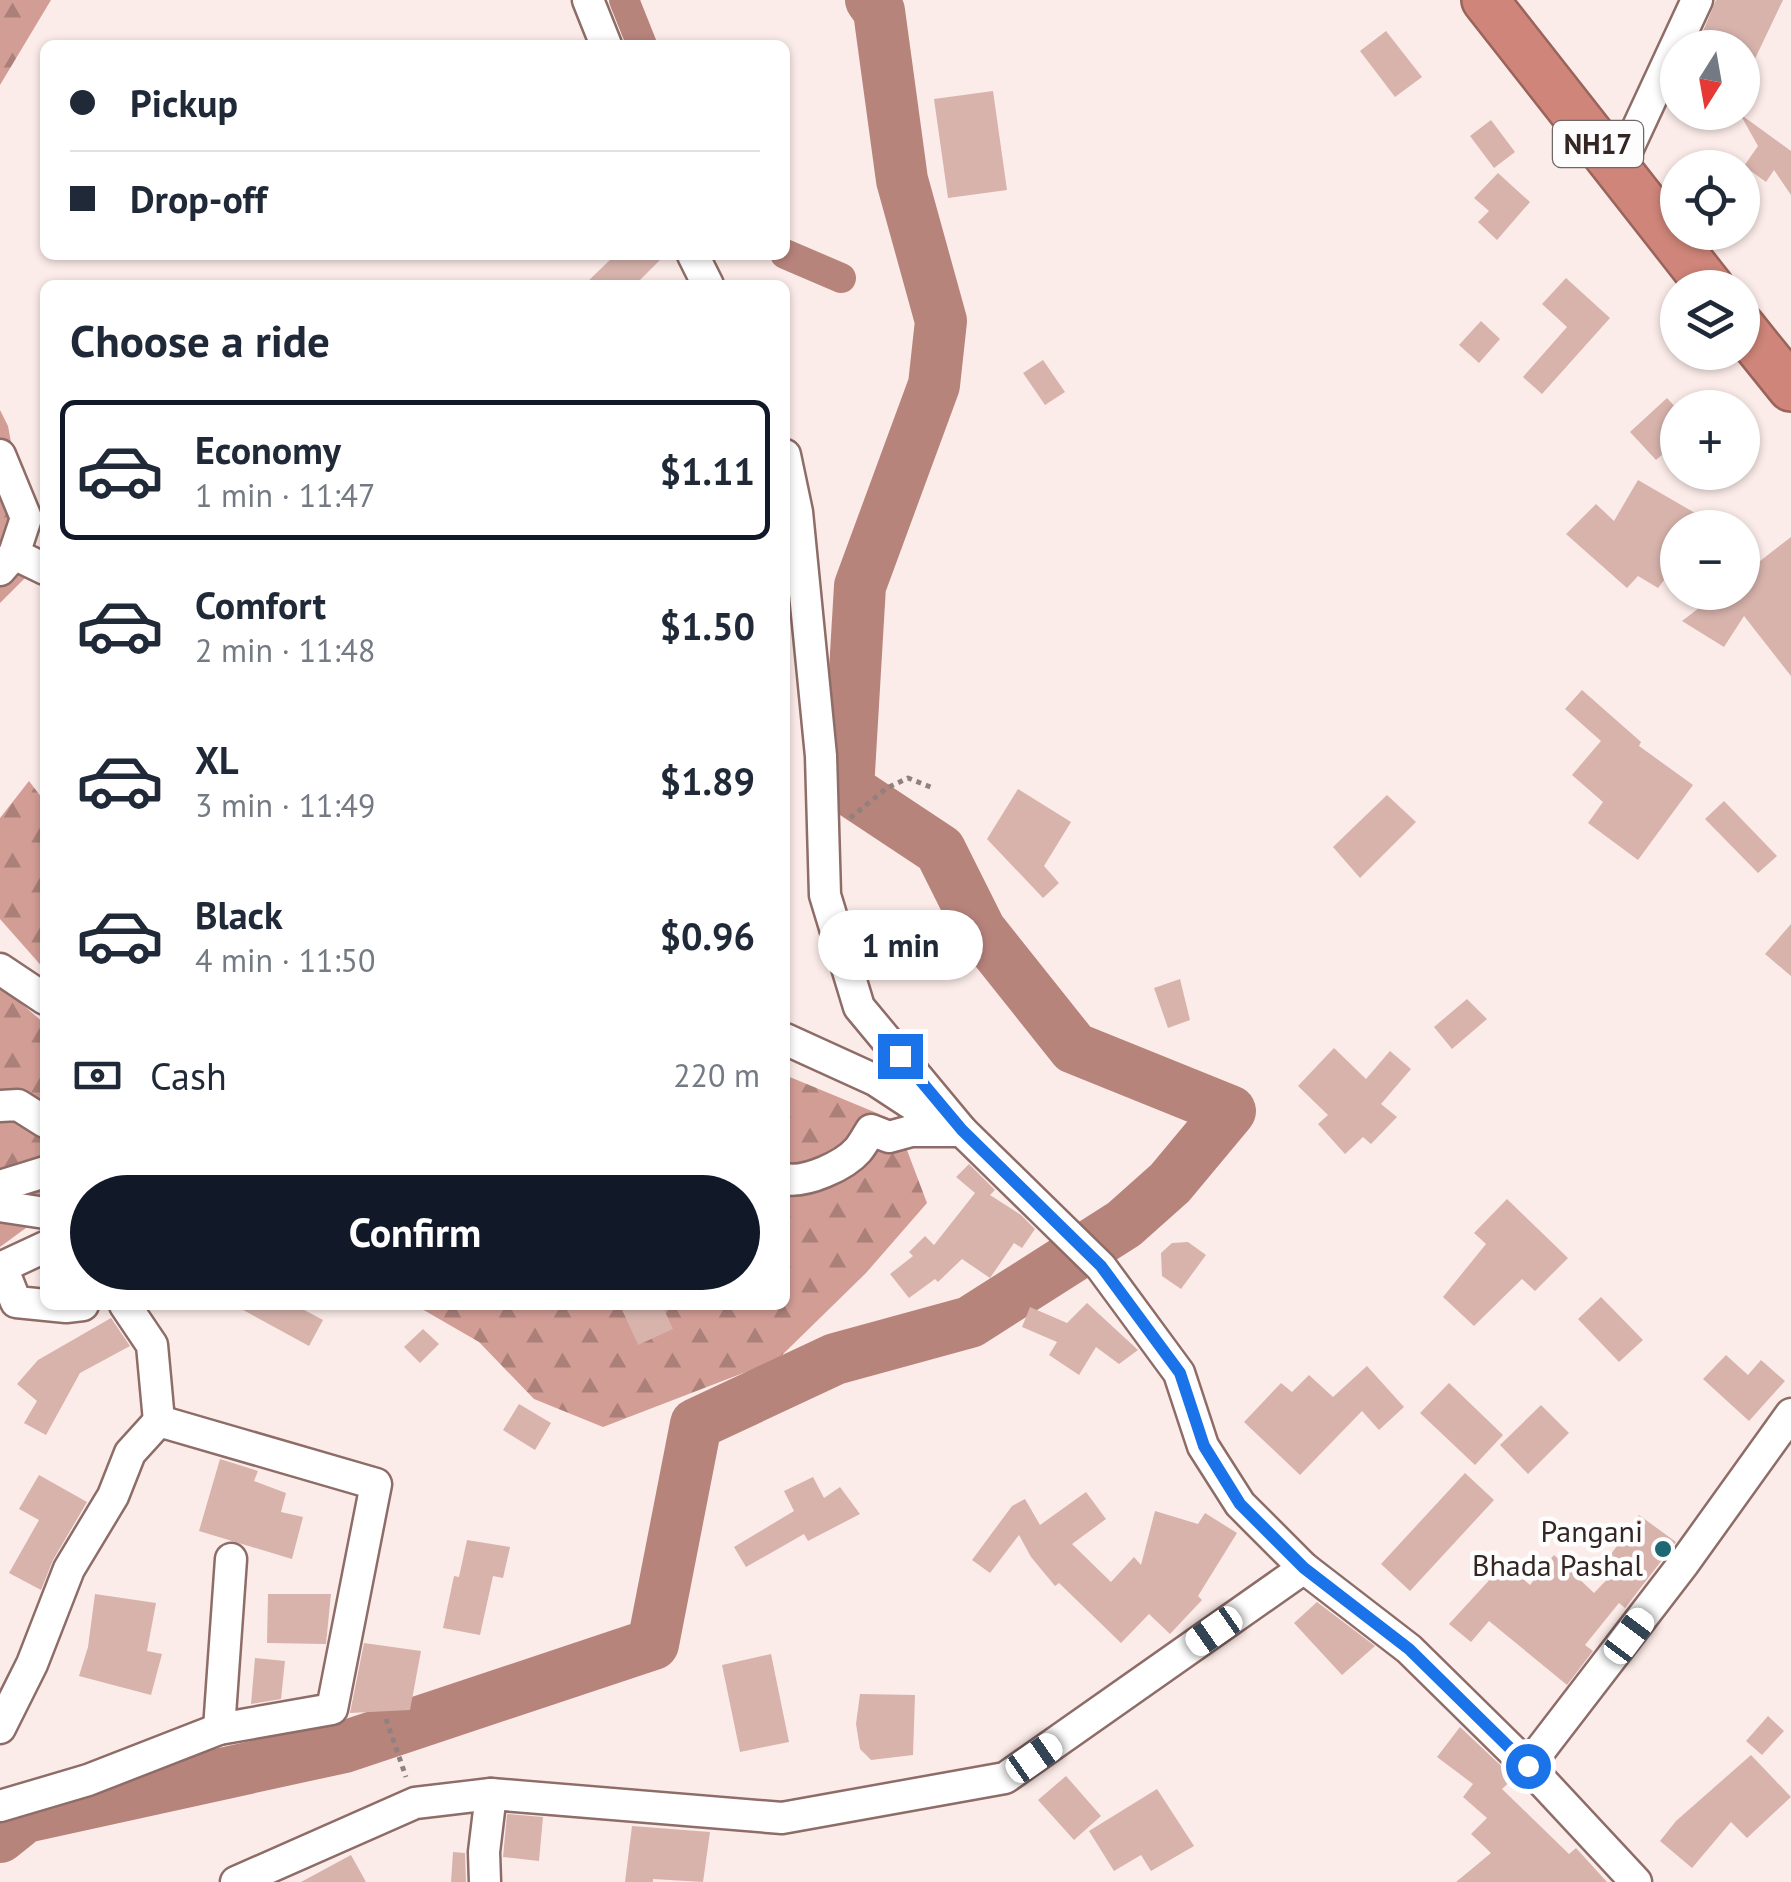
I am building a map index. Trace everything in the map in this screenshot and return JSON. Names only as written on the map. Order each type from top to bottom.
[{"type":"highway","name":"NH17","points":[[1485,0],[1697,270]]},
{"type":"highway","points":[[1760,349],[1791,388]]},
{"type":"street","points":[[588,0],[604,40]]},
{"type":"street","points":[[1618,170],[1697,0]]},
{"type":"street","points":[[0,456],[26,518],[7,562],[40,568]]},
{"type":"street","points":[[790,482],[799,531],[821,756],[825,894],[860,1007],[962,1130],[1101,1266],[1180,1373],[1204,1446],[1240,1504],[1304,1568],[1409,1649],[1528,1766],[1636,1882]]},
{"type":"street","points":[[0,969],[40,996]]},
{"type":"street","points":[[790,1041],[875,1080],[933,1118],[962,1130]]},
{"type":"street","points":[[0,1106],[18,1105],[40,1119]]},
{"type":"street","points":[[790,1180],[828,1170],[856,1152],[871,1130],[890,1137],[910,1131],[962,1130]]},
{"type":"street","points":[[0,1186],[40,1174]]},
{"type":"street","points":[[0,1206],[40,1212]]},
{"type":"street","points":[[40,1250],[1,1267],[16,1302],[40,1304]]},
{"type":"street","points":[[0,1728],[32,1664],[69,1569],[113,1496],[130,1453],[159,1421],[152,1345],[129,1310]]},
{"type":"street","points":[[1528,1766],[1663,1591],[1791,1414]]},
{"type":"street","points":[[0,1806],[88,1780],[219,1729],[332,1709],[376,1484],[159,1421]]},
{"type":"street","points":[[219,1729],[231,1560]]},
{"type":"street","points":[[236,1882],[415,1803],[491,1794],[782,1818],[1005,1778],[1304,1568]]},
{"type":"street","points":[[484,1882],[491,1794]]},
{"type":"path","points":[[824,839],[887,788],[908,778],[933,788]]},
{"type":"path","points":[[386,1719],[415,1803]]},
{"type":"green space","points":[[0,0],[51,0],[0,85]]},
{"type":"green space","points":[[0,410],[8,426],[34,569],[0,603]]},
{"type":"green space","points":[[29,781],[40,795],[40,964],[0,919],[0,818]]},
{"type":"green space","points":[[0,985],[40,1020],[40,1218],[0,1247]]},
{"type":"green space","points":[[790,1077],[896,1121],[927,1203],[866,1273],[777,1360],[603,1427],[534,1399],[479,1342],[424,1310],[790,1310]]},
{"type":"building","points":[[1716,0],[1783,0],[1760,48],[1760,30],[1704,30]]},
{"type":"building","points":[[1386,31],[1422,77],[1395,97],[1360,51]]},
{"type":"building","points":[[993,91],[1007,190],[948,198],[934,99]]},
{"type":"building","points":[[1491,120],[1515,152],[1494,168],[1470,136]]},
{"type":"building","points":[[1760,129],[1791,151],[1791,195],[1774,170],[1766,182],[1760,178],[1760,150],[1755,150],[1758,146],[1749,130]]},
{"type":"building","points":[[1498,173],[1530,202],[1497,240],[1478,222],[1489,211],[1474,198]]},
{"type":"building","points":[[610,260],[660,260],[640,280],[589,280]]},
{"type":"building","points":[[1566,278],[1610,318],[1542,394],[1523,377],[1567,327],[1542,304]]},
{"type":"building","points":[[1481,321],[1500,339],[1479,363],[1459,345]]},
{"type":"building","points":[[1043,360],[1065,392],[1045,405],[1023,373]]},
{"type":"building","points":[[1660,404],[1660,457],[1656,460],[1630,432]]},
{"type":"building","points":[[1638,480],[1690,510],[1660,510],[1658,588],[1638,576],[1627,588],[1566,534],[1596,504],[1614,521]]},
{"type":"building","points":[[1791,537],[1791,676],[1744,616],[1724,647],[1682,621],[1696,610],[1760,610],[1760,561]]},
{"type":"building","points":[[1582,690],[1641,742],[1639,746],[1693,785],[1638,860],[1588,823],[1603,802],[1572,775],[1601,741],[1565,709]]},
{"type":"building","points":[[1018,789],[1071,822],[1044,866],[1059,883],[1043,898],[987,839]]},
{"type":"building","points":[[1387,795],[1416,822],[1360,878],[1333,847]]},
{"type":"building","points":[[1724,801],[1777,856],[1758,873],[1705,819]]},
{"type":"building","points":[[1791,924],[1791,976],[1765,954]]},
{"type":"building","points":[[1180,979],[1190,1020],[1168,1028],[1154,988]]},
{"type":"building","points":[[1467,999],[1487,1019],[1452,1049],[1434,1027]]},
{"type":"building","points":[[1334,1048],[1366,1079],[1390,1051],[1411,1069],[1381,1104],[1397,1117],[1371,1144],[1363,1137],[1345,1154],[1318,1124],[1328,1115],[1298,1086]]},
{"type":"building","points":[[969,1164],[995,1190],[990,1195],[1035,1229],[1022,1248],[1014,1243],[990,1278],[962,1259],[938,1282],[935,1279],[909,1298],[890,1274],[913,1256],[909,1252],[925,1236],[934,1245],[975,1193],[956,1177]]},
{"type":"building","points":[[1507,1199],[1568,1258],[1535,1291],[1522,1279],[1474,1326],[1443,1297],[1486,1244],[1474,1233]]},
{"type":"building","points":[[1188,1242],[1206,1255],[1181,1289],[1162,1276],[1161,1253],[1172,1243]]},
{"type":"building","points":[[1601,1297],[1643,1340],[1619,1362],[1578,1319]]},
{"type":"building","points":[[1087,1303],[1138,1350],[1119,1364],[1096,1347],[1079,1375],[1049,1355],[1057,1342],[1022,1327],[1030,1307],[1067,1323]]},
{"type":"building","points":[[243,1310],[304,1310],[323,1320],[309,1346]]},
{"type":"building","points":[[622,1310],[664,1310],[673,1329],[638,1345]]},
{"type":"building","points":[[111,1318],[130,1346],[80,1373],[46,1435],[24,1423],[37,1401],[17,1384],[38,1360]]},
{"type":"building","points":[[423,1329],[439,1344],[420,1363],[404,1347]]},
{"type":"building","points":[[1726,1355],[1748,1375],[1761,1360],[1785,1381],[1749,1421],[1703,1379]]},
{"type":"building","points":[[1367,1366],[1404,1407],[1379,1430],[1362,1411],[1300,1475],[1244,1422],[1281,1383],[1292,1392],[1309,1375],[1333,1397]]},
{"type":"building","points":[[1449,1383],[1503,1435],[1475,1465],[1420,1413]]},
{"type":"building","points":[[519,1404],[551,1423],[535,1450],[503,1430]]},
{"type":"building","points":[[1541,1405],[1569,1433],[1528,1474],[1500,1445]]},
{"type":"building","points":[[220,1459],[258,1471],[254,1481],[286,1493],[281,1512],[303,1517],[292,1559],[199,1531]]},
{"type":"building","points":[[1465,1473],[1494,1500],[1410,1591],[1381,1564]]},
{"type":"building","points":[[39,1475],[87,1502],[53,1560],[41,1590],[9,1573],[39,1520],[19,1509]]},
{"type":"building","points":[[813,1477],[824,1498],[840,1487],[860,1514],[808,1541],[804,1534],[746,1567],[734,1547],[794,1511],[784,1491]]},
{"type":"building","points":[[1086,1492],[1106,1519],[1072,1544],[1111,1582],[1134,1557],[1141,1565],[1155,1511],[1198,1524],[1205,1513],[1237,1533],[1198,1596],[1202,1600],[1170,1634],[1149,1614],[1121,1643],[1059,1583],[1055,1586],[1019,1535],[990,1573],[972,1560],[1012,1506],[1025,1499],[1040,1525]]},
{"type":"building","points":[[1639,1515],[1676,1542],[1625,1608],[1619,1603],[1585,1645],[1593,1651],[1567,1685],[1489,1621],[1471,1642],[1449,1624],[1505,1563],[1530,1585],[1554,1555],[1594,1593],[1619,1567],[1609,1557]]},
{"type":"building","points":[[467,1540],[510,1547],[503,1578],[493,1576],[480,1635],[443,1628],[454,1576],[459,1577]]},
{"type":"building","points":[[95,1594],[156,1603],[147,1651],[162,1654],[151,1695],[79,1676],[88,1647]]},
{"type":"building","points":[[268,1594],[331,1594],[326,1644],[267,1643]]},
{"type":"building","points":[[1317,1602],[1375,1646],[1342,1675],[1294,1623]]},
{"type":"building","points":[[364,1643],[421,1651],[410,1710],[350,1713]]},
{"type":"building","points":[[771,1654],[789,1742],[740,1752],[722,1665]]},
{"type":"building","points":[[255,1658],[285,1661],[281,1699],[251,1704]]},
{"type":"building","points":[[860,1694],[915,1695],[913,1755],[871,1760],[860,1749],[856,1724]]},
{"type":"building","points":[[1768,1716],[1784,1731],[1762,1755],[1746,1741]]},
{"type":"building","points":[[1460,1727],[1514,1778],[1502,1789],[1569,1854],[1576,1848],[1607,1882],[1456,1882],[1491,1853],[1471,1834],[1487,1818],[1463,1797],[1473,1784],[1437,1757]]},
{"type":"building","points":[[1751,1755],[1791,1797],[1747,1838],[1731,1822],[1692,1868],[1660,1841],[1676,1821]]},
{"type":"building","points":[[1066,1776],[1101,1816],[1074,1840],[1038,1800]]},
{"type":"building","points":[[1157,1789],[1194,1846],[1151,1871],[1141,1855],[1114,1871],[1089,1831]]},
{"type":"building","points":[[507,1814],[543,1817],[539,1861],[503,1857]]},
{"type":"building","points":[[632,1826],[710,1832],[703,1882],[625,1882]]},
{"type":"building","points":[[453,1852],[465,1853],[466,1882],[451,1882]]},
{"type":"building","points":[[351,1855],[366,1882],[301,1882]]},
{"type":"waterway","points":[[624,0],[640,40]]},
{"type":"waterway","points":[[0,1837],[25,1817],[344,1747],[653,1644],[696,1424],[835,1359],[970,1322],[1124,1224],[1170,1183],[1230,1111],[1074,1048],[980,930],[940,850],[848,789],[860,586],[934,385],[941,321],[902,180],[879,11],[871,0]]},
{"type":"waterway","points":[[790,256],[841,278]]},
{"type":"place","name":"Pangani Bhada Pashal","points":[[1663,1549]]},
{"type":"route","points":[[900,1056],[962,1130],[1101,1266],[1180,1373],[1204,1446],[1240,1504],[1304,1568],[1409,1649],[1528,1766]]}]
